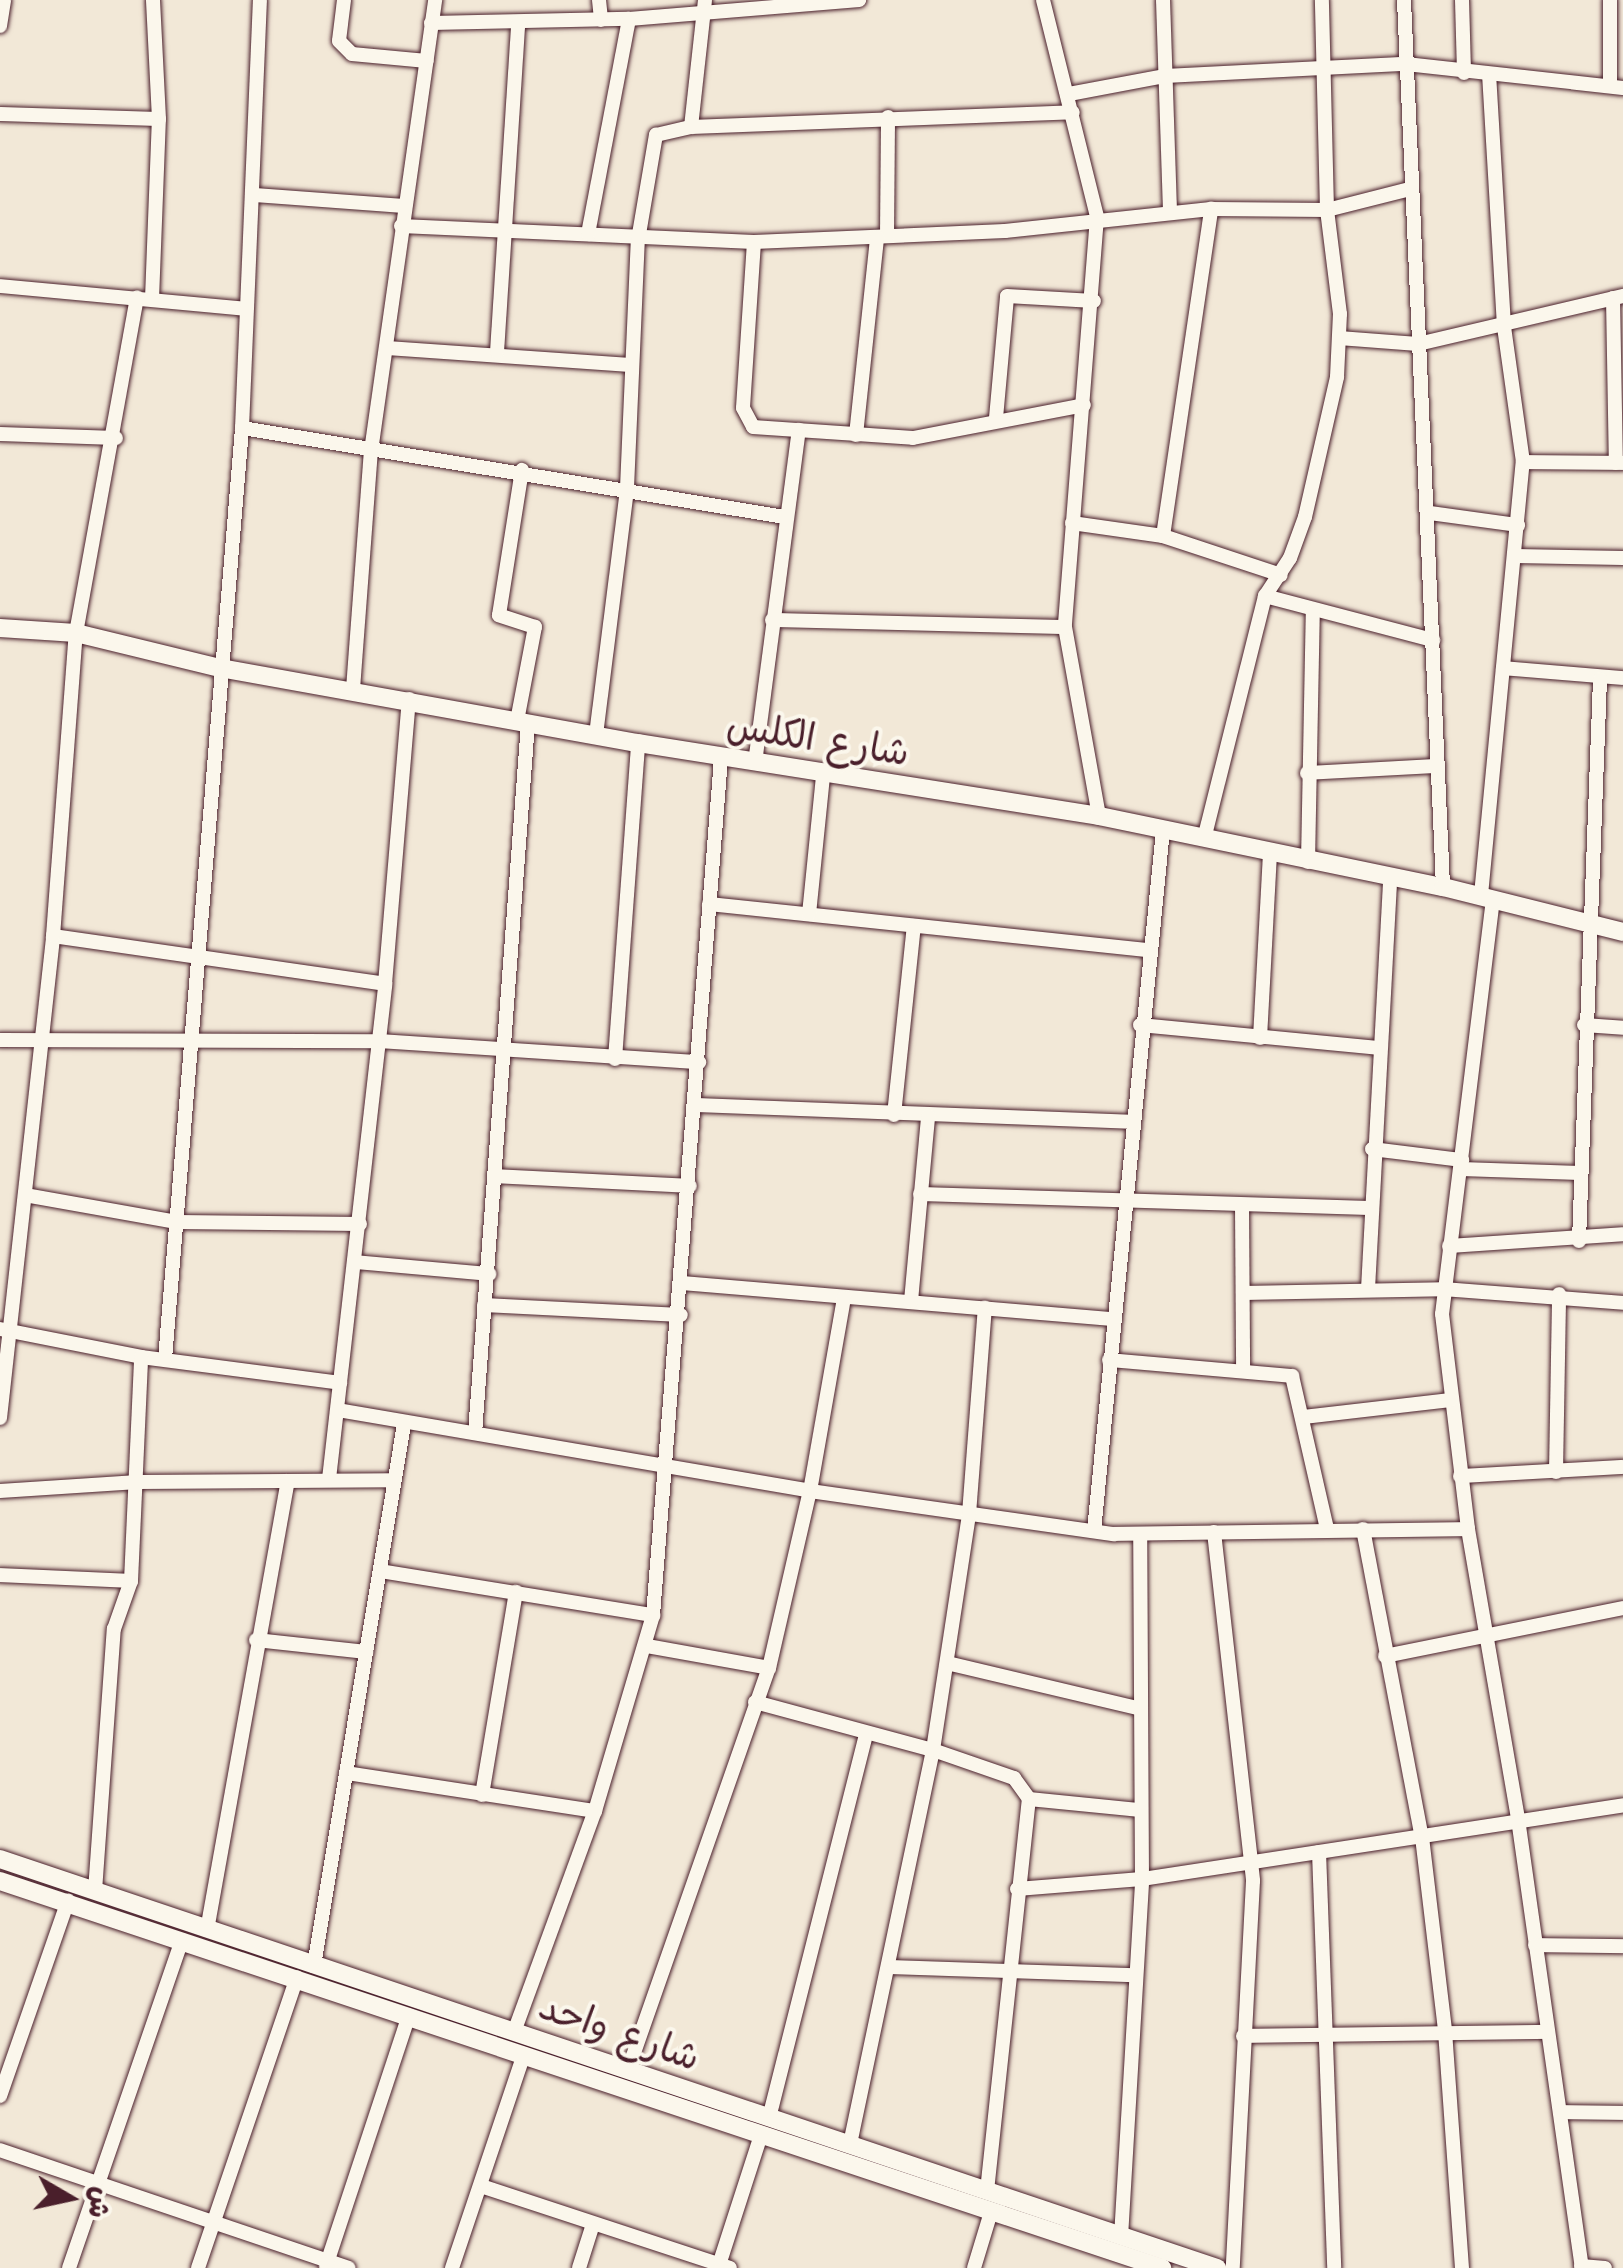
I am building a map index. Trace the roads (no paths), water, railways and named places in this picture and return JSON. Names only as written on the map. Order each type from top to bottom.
[{"type":"street","points":[[0,26],[4,0]]},
{"type":"street","points":[[0,1418],[4,1330],[24,1194],[53,936],[76,633],[144,298],[159,118],[153,0]]},
{"type":"street","points":[[165,1360],[242,428],[255,195],[260,0]]},
{"type":"street","points":[[344,0],[340,41],[352,54],[427,61]]},
{"type":"street","points":[[353,688],[370,452],[435,0]]},
{"type":"street","points":[[599,0],[602,20]]},
{"type":"street","points":[[432,23],[629,19],[704,7],[859,0]]},
{"type":"street","points":[[1043,0],[1096,216],[1094,301],[1064,627],[1099,816]]},
{"type":"street","points":[[1162,0],[1170,211]]},
{"type":"street","points":[[1204,839],[1264,596],[1281,575],[1317,476],[1339,338],[1327,210],[1322,0]]},
{"type":"street","points":[[1404,0],[1444,886]]},
{"type":"street","points":[[1462,0],[1464,73]]},
{"type":"street","points":[[1069,94],[1166,76],[1406,64],[1616,87],[1610,0]]},
{"type":"street","points":[[691,126],[704,7]]},
{"type":"street","points":[[588,234],[629,19]]},
{"type":"street","points":[[497,352],[501,235],[518,24]]},
{"type":"street","points":[[1489,74],[1504,326],[1523,462],[1462,1165],[1443,1289],[1450,1400],[1460,1476],[1518,1819],[1582,2267],[1605,2268]]},
{"type":"street","points":[[596,734],[628,488],[638,240],[656,135],[691,126],[1073,112]]},
{"type":"street","points":[[0,114],[159,118]]},
{"type":"street","points":[[856,436],[882,237],[888,117]]},
{"type":"street","points":[[401,226],[501,235],[588,234],[638,240],[754,242],[1005,232],[1096,216],[1211,208],[1327,210],[1410,189]]},
{"type":"street","points":[[255,195],[404,206]]},
{"type":"street","points":[[1163,536],[1211,208]]},
{"type":"street","points":[[754,242],[744,417],[753,428],[913,438],[996,418],[1084,405]]},
{"type":"street","points":[[0,286],[246,310]]},
{"type":"street","points":[[996,418],[1007,296],[1094,301]]},
{"type":"street","points":[[1339,338],[1418,344],[1618,297],[1619,463],[1523,462]]},
{"type":"street","points":[[387,348],[497,352],[630,365]]},
{"type":"street","points":[[242,428],[370,452],[522,470],[785,517]]},
{"type":"street","points":[[755,763],[799,430]]},
{"type":"street","points":[[0,434],[116,438]]},
{"type":"street","points":[[475,1433],[495,1176],[522,722],[534,628],[499,615],[522,470]]},
{"type":"street","points":[[1430,514],[1518,525]]},
{"type":"street","points":[[1072,523],[1163,536],[1281,575]]},
{"type":"street","points":[[1515,556],[1623,558]]},
{"type":"street","points":[[1264,596],[1433,640]]},
{"type":"street","points":[[1308,862],[1313,611]]},
{"type":"street","points":[[772,620],[1064,627]]},
{"type":"street","name":"شارع الكلس","points":[[0,628],[76,633],[220,668],[353,688],[638,744],[1099,816],[1308,862],[1444,886],[1623,932]]},
{"type":"street","points":[[1503,668],[1623,678]]},
{"type":"street","points":[[1579,1240],[1584,1025],[1600,679]]},
{"type":"street","points":[[328,1479],[386,984],[409,699]]},
{"type":"street","points":[[615,1059],[638,744]]},
{"type":"street","points":[[514,2032],[595,1811],[654,1615],[682,1316],[721,758]]},
{"type":"street","points":[[1307,772],[1437,766]]},
{"type":"street","points":[[810,914],[823,775]]},
{"type":"street","points":[[1094,1531],[1130,1122],[1163,830]]},
{"type":"street","points":[[1260,1038],[1270,854]]},
{"type":"street","points":[[1368,1289],[1372,1148],[1390,877]]},
{"type":"street","points":[[709,904],[1148,950]]},
{"type":"street","points":[[894,1115],[914,926]]},
{"type":"street","points":[[53,936],[386,984]]},
{"type":"street","points":[[1140,1025],[1378,1048]]},
{"type":"street","points":[[1584,1025],[1623,1028]]},
{"type":"street","points":[[0,1040],[379,1040],[699,1062]]},
{"type":"street","points":[[697,1106],[1130,1122]]},
{"type":"street","points":[[911,1301],[928,1116]]},
{"type":"street","points":[[1372,1148],[1462,1165],[1580,1173]]},
{"type":"street","points":[[495,1176],[690,1186]]},
{"type":"street","points":[[24,1194],[177,1222],[360,1224]]},
{"type":"street","points":[[920,1194],[1124,1197],[1242,1206],[1370,1208]]},
{"type":"street","points":[[1242,1206],[1242,1369]]},
{"type":"street","points":[[1449,1246],[1623,1234]]},
{"type":"street","points":[[355,1262],[488,1274]]},
{"type":"street","points":[[682,1282],[1112,1319]]},
{"type":"street","points":[[1243,1293],[1443,1289],[1559,1294],[1623,1302]]},
{"type":"street","points":[[1556,1472],[1559,1294]]},
{"type":"street","points":[[628,2070],[769,1668],[810,1491],[844,1298]]},
{"type":"street","points":[[484,1305],[682,1316]]},
{"type":"street","points":[[850,2144],[934,1750],[969,1514],[985,1308]]},
{"type":"street","points":[[4,1330],[140,1357],[340,1383]]},
{"type":"street","points":[[96,1892],[114,1629],[131,1581],[138,1482],[140,1357]]},
{"type":"street","points":[[1109,1360],[1292,1376],[1327,1529]]},
{"type":"street","points":[[1304,1417],[1450,1400]]},
{"type":"street","points":[[338,1410],[404,1424],[668,1462],[810,1491],[1094,1531],[1140,1534],[1468,1529]]},
{"type":"street","points":[[314,1966],[404,1424]]},
{"type":"street","points":[[1460,1476],[1623,1467]]},
{"type":"street","points":[[0,1492],[138,1482],[394,1480]]},
{"type":"street","points":[[207,1930],[256,1640],[288,1482]]},
{"type":"street","points":[[1364,1530],[1422,1837],[1445,2031],[1462,2268]]},
{"type":"street","points":[[1214,1532],[1252,1862],[1233,2268]]},
{"type":"street","points":[[1121,2236],[1142,1878],[1138,1708],[1140,1534]]},
{"type":"street","points":[[380,1572],[654,1615]]},
{"type":"street","points":[[0,1575],[131,1581]]},
{"type":"street","points":[[482,1795],[516,1592]]},
{"type":"street","points":[[1386,1656],[1623,1608]]},
{"type":"street","points":[[256,1640],[366,1652]]},
{"type":"street","points":[[647,1646],[769,1668]]},
{"type":"street","points":[[947,1663],[1138,1708]]},
{"type":"street","points":[[755,1702],[866,1736],[934,1750],[1014,1778],[1029,1798],[1006,1971],[987,2191]]},
{"type":"street","points":[[481,2186],[722,2266],[765,2127],[866,1736]]},
{"type":"street","points":[[346,1773],[595,1811]]},
{"type":"street","points":[[1029,1798],[1140,1810]]},
{"type":"street","points":[[1016,1889],[1142,1878],[1623,1805]]},
{"type":"street","points":[[1319,1852],[1334,2268]]},
{"type":"street","name":"شارع واحد","points":[[0,1860],[314,1966],[524,2054],[765,2127],[850,2144],[987,2191],[1018,2210],[1162,2268]]},
{"type":"street","name":"شارع واحد","points":[[0,1881],[409,2015],[437,2016],[514,2032],[628,2070],[765,2127],[992,2212],[1018,2210],[1121,2236],[1217,2268]]},
{"type":"street","points":[[0,2096],[68,1901]]},
{"type":"street","points":[[69,2268],[182,1940]]},
{"type":"street","points":[[1536,1945],[1623,1946]]},
{"type":"street","points":[[889,1967],[1135,1975]]},
{"type":"street","points":[[198,2268],[297,1977]]},
{"type":"street","points":[[326,2264],[409,2015]]},
{"type":"street","points":[[1243,2036],[1547,2032]]},
{"type":"street","points":[[452,2268],[524,2054]]},
{"type":"street","points":[[1560,2112],[1623,2113]]},
{"type":"street","points":[[0,2150],[326,2264],[349,2268]]},
{"type":"street","points":[[974,2268],[992,2212]]},
{"type":"street","points":[[579,2268],[592,2224]]}]
